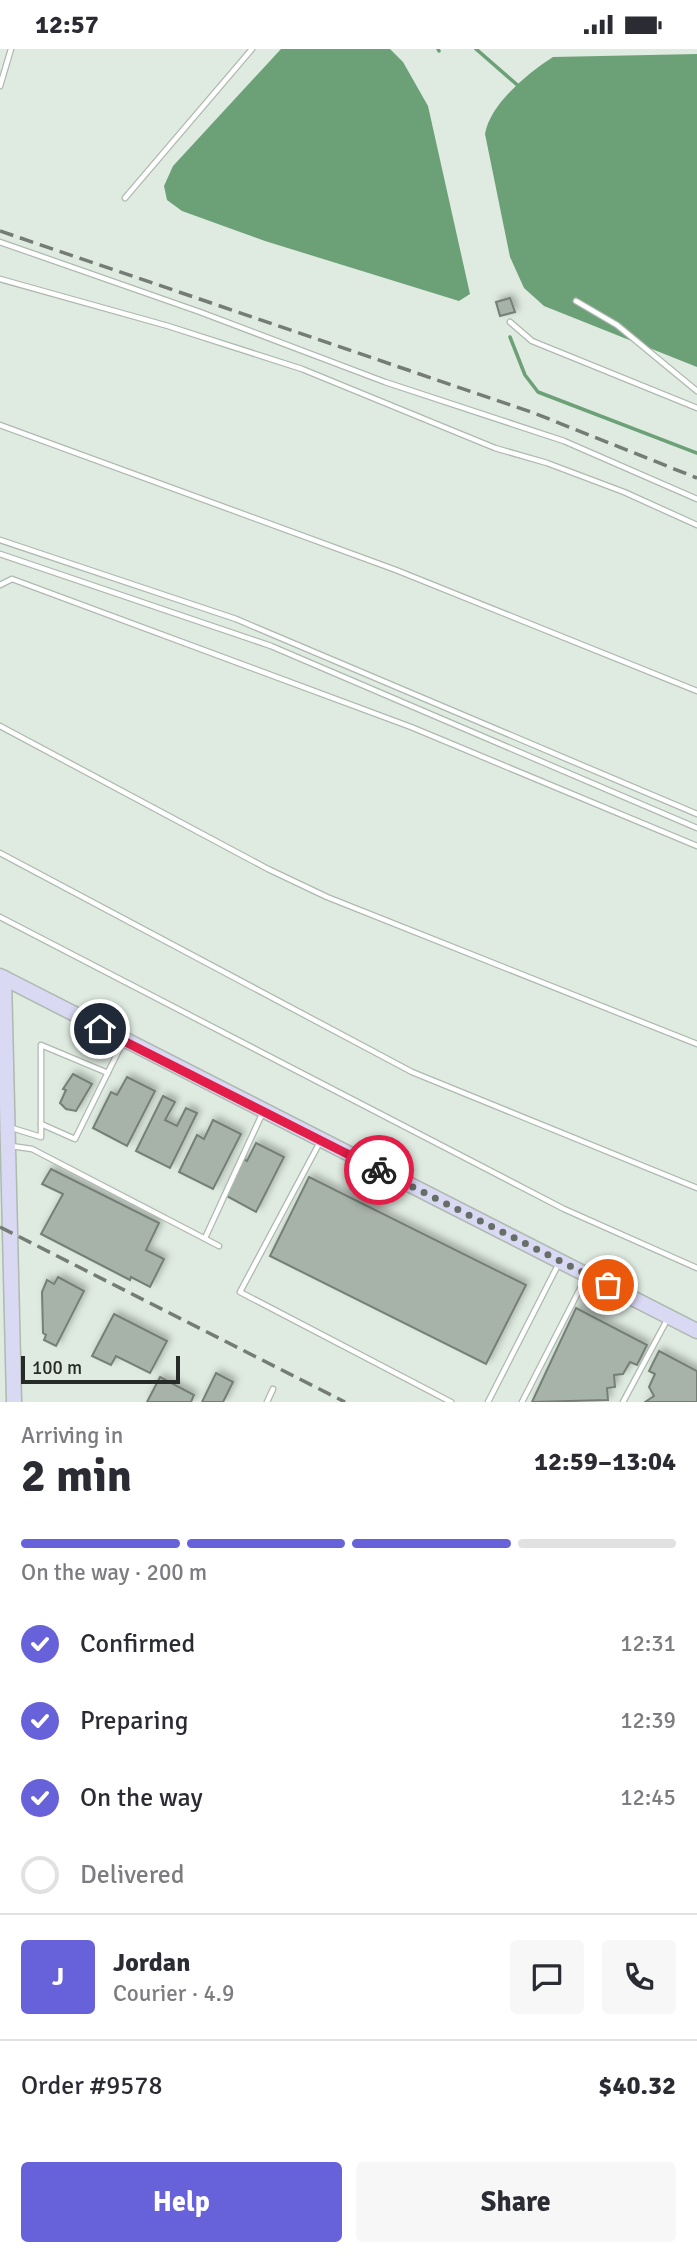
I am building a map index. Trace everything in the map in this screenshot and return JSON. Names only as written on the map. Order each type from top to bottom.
[{"type":"main road","points":[[14,1402],[4,1212],[6,1126],[3,1099],[2,977],[697,1331]]},
{"type":"lane","points":[[0,86],[11,49]]},
{"type":"lane","points":[[125,198],[252,49]]},
{"type":"lane","points":[[0,242],[200,312],[386,382],[564,441],[697,499]]},
{"type":"lane","points":[[0,279],[168,326],[302,369],[495,448],[547,463],[624,492],[697,525]]},
{"type":"lane","points":[[576,301],[617,324],[697,391]]},
{"type":"lane","points":[[510,322],[533,341],[697,408]]},
{"type":"lane","points":[[0,425],[396,570],[697,691]]},
{"type":"lane","points":[[0,540],[236,619],[697,814]]},
{"type":"lane","points":[[0,554],[271,646],[697,828]]},
{"type":"lane","points":[[0,585],[12,579],[411,727],[697,846]]},
{"type":"lane","points":[[0,726],[268,869],[327,897],[697,1044]]},
{"type":"lane","points":[[0,853],[412,1072],[697,1188]]},
{"type":"lane","points":[[0,917],[564,1209],[697,1268]]},
{"type":"lane","points":[[41,1124],[75,1139],[124,1041]]},
{"type":"lane","points":[[6,1126],[41,1137],[41,1045],[108,1073]]},
{"type":"lane","points":[[205,1238],[263,1111]]},
{"type":"lane","points":[[320,1140],[240,1292],[452,1402]]},
{"type":"lane","points":[[6,1146],[32,1149],[219,1246]]},
{"type":"lane","points":[[488,1402],[560,1261]]},
{"type":"lane","points":[[522,1402],[587,1275]]},
{"type":"lane","points":[[623,1402],[669,1316]]},
{"type":"lane","points":[[267,1402],[273,1389]]},
{"type":"shaded area","points":[[281,49],[390,49],[403,62],[428,106],[470,294],[459,301],[265,241],[182,211],[167,200],[164,186],[173,166]]},
{"type":"shaded area","points":[[697,54],[697,367],[544,306],[524,288],[510,257],[485,134],[488,123],[502,101],[522,80],[553,57]]},
{"type":"building","points":[[510,298],[515,312],[500,316],[496,302]]},
{"type":"building","points":[[73,1074],[92,1084],[76,1111],[66,1109],[60,1103],[66,1090],[63,1089]]},
{"type":"building","points":[[127,1077],[155,1091],[127,1146],[93,1128],[111,1092],[117,1095]]},
{"type":"building","points":[[163,1096],[175,1102],[165,1120],[177,1126],[186,1108],[197,1113],[170,1168],[136,1151]]},
{"type":"building","points":[[213,1120],[241,1134],[213,1189],[179,1172],[197,1135],[204,1139]]},
{"type":"building","points":[[256,1143],[284,1157],[256,1212],[223,1194],[241,1158],[247,1161]]},
{"type":"building","points":[[51,1169],[159,1223],[146,1250],[164,1259],[150,1287],[131,1277],[130,1280],[41,1234],[63,1194],[42,1184]]},
{"type":"building","points":[[309,1177],[526,1285],[486,1364],[270,1256]]},
{"type":"building","points":[[58,1277],[84,1291],[56,1346],[44,1340],[46,1335],[43,1333],[42,1292],[47,1280],[54,1284]]},
{"type":"building","points":[[576,1308],[647,1345],[637,1365],[630,1362],[623,1374],[614,1375],[615,1387],[607,1388],[608,1400],[532,1402]]},
{"type":"building","points":[[114,1314],[167,1341],[150,1373],[116,1356],[111,1365],[92,1356]]},
{"type":"building","points":[[659,1351],[697,1371],[697,1402],[645,1402],[654,1396],[649,1387],[655,1374],[649,1371]]},
{"type":"building","points":[[216,1373],[233,1382],[223,1402],[202,1402]]},
{"type":"building","points":[[160,1377],[194,1395],[191,1402],[147,1402]]},
{"type":"waterway","points":[[476,49],[522,89]]},
{"type":"waterway","points":[[510,337],[525,375],[538,392],[697,453]]},
{"type":"railway","points":[[0,231],[534,413],[697,478]]},
{"type":"railway","points":[[0,1227],[345,1402]]},
{"type":"way so far","points":[[379,1170],[608,1285]]},
{"type":"route","points":[[100,1029],[379,1170]]}]
